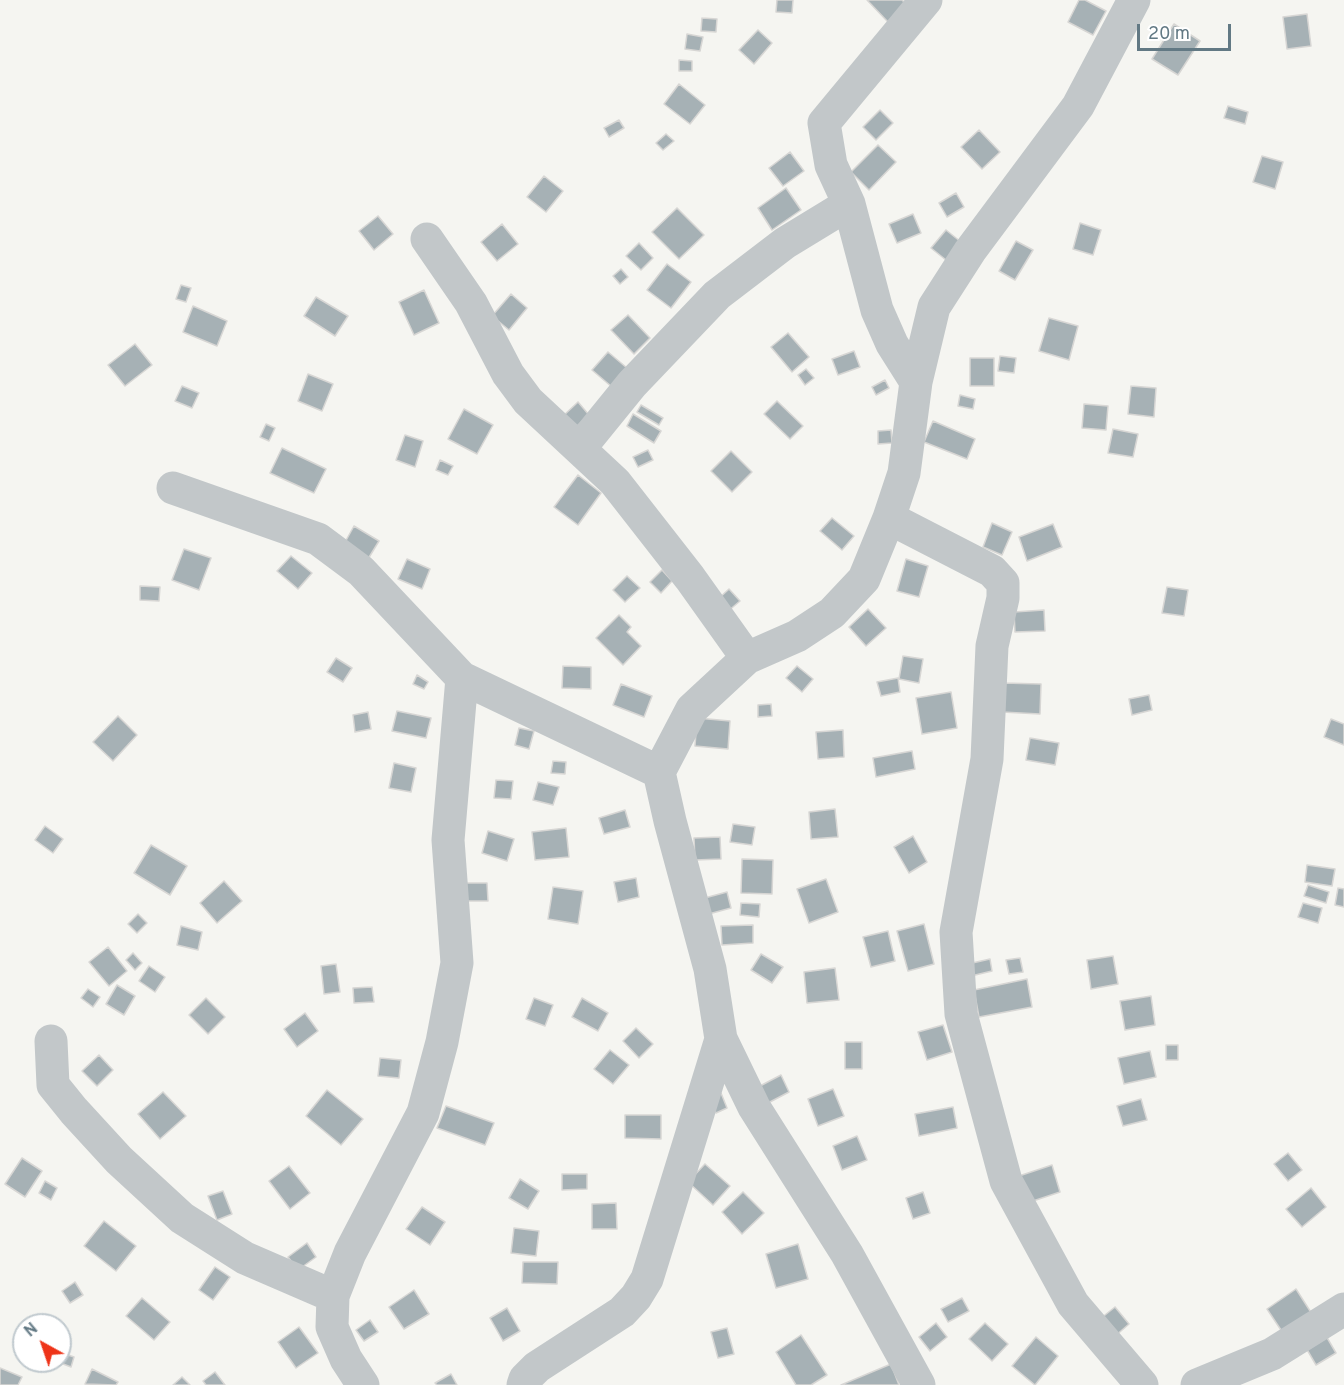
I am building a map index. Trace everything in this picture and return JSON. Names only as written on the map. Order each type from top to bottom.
[{"type":"street","points":[[916,382],[892,344],[877,309],[849,204],[831,165],[824,123],[926,0]]},
{"type":"street","points":[[919,1385],[847,1254],[754,1107],[721,1040],[710,969],[670,821],[659,771],[692,709],[747,658],[797,636],[832,613],[864,579],[904,474],[916,382],[934,307],[970,250],[1078,106],[1134,0]]},
{"type":"street","points":[[580,448],[632,384],[717,296],[785,243],[849,204]]},
{"type":"street","points":[[427,239],[471,303],[508,374],[528,401],[615,482],[690,578],[747,658]]},
{"type":"street","points":[[173,488],[318,539],[361,571],[462,678],[659,771]]},
{"type":"street","points":[[889,518],[992,571],[1003,583],[1003,598],[992,646],[987,759],[956,932],[961,1014],[1006,1181],[1073,1304],[1142,1385]]},
{"type":"street","points":[[363,1385],[346,1359],[332,1327],[333,1296],[350,1253],[423,1113],[442,1042],[457,963],[448,840],[462,678]]},
{"type":"street","points":[[523,1385],[525,1379],[537,1367],[622,1312],[636,1297],[646,1279],[721,1040]]},
{"type":"street","points":[[51,1041],[53,1085],[74,1112],[119,1160],[182,1218],[245,1258],[333,1296]]},
{"type":"street","points":[[1197,1385],[1272,1354],[1344,1310]]},
{"type":"building","points":[[777,0],[793,0],[792,13],[776,12]]},
{"type":"building","points":[[867,0],[902,0],[906,4],[888,22]]},
{"type":"building","points":[[1079,0],[1085,0],[1106,11],[1093,35],[1068,22]]},
{"type":"building","points":[[1307,14],[1311,46],[1287,49],[1283,17]]},
{"type":"building","points":[[702,18],[717,19],[716,32],[701,31]]},
{"type":"building","points":[[1174,24],[1200,41],[1178,75],[1152,59]]},
{"type":"building","points":[[758,30],[772,43],[754,64],[739,50]]},
{"type":"building","points":[[687,34],[703,37],[700,51],[685,49]]},
{"type":"building","points":[[679,60],[692,61],[692,71],[679,71]]},
{"type":"building","points":[[679,84],[705,105],[690,124],[664,104]]},
{"type":"building","points":[[1228,106],[1248,112],[1245,124],[1224,118]]},
{"type":"building","points":[[880,110],[893,123],[876,140],[863,127]]},
{"type":"building","points":[[619,120],[624,128],[609,137],[604,128]]},
{"type":"building","points":[[979,130],[1000,152],[982,169],[961,147]]},
{"type":"building","points":[[666,134],[674,141],[663,150],[656,143]]},
{"type":"building","points":[[878,145],[896,162],[869,190],[851,172]]},
{"type":"building","points":[[790,152],[804,171],[783,186],[769,168]]},
{"type":"building","points":[[1262,156],[1283,162],[1275,189],[1253,182]]},
{"type":"building","points":[[544,176],[563,191],[546,212],[527,197]]},
{"type":"building","points":[[786,188],[801,210],[772,230],[758,208]]},
{"type":"building","points":[[956,193],[964,207],[947,217],[939,203]]},
{"type":"building","points":[[677,208],[704,235],[679,259],[652,232]]},
{"type":"building","points":[[913,214],[921,233],[897,243],[889,224]]},
{"type":"building","points":[[378,216],[393,234],[374,250],[359,231]]},
{"type":"building","points":[[1080,223],[1101,230],[1093,255],[1073,249]]},
{"type":"building","points":[[502,224],[518,244],[497,261],[481,242]]},
{"type":"building","points":[[946,230],[961,242],[946,260],[931,248]]},
{"type":"building","points":[[1016,241],[1033,250],[1015,280],[999,271]]},
{"type":"building","points":[[639,243],[653,258],[641,270],[626,256]]},
{"type":"building","points":[[667,264],[691,282],[671,308],[647,290]]},
{"type":"building","points":[[621,269],[628,277],[620,284],[613,276]]},
{"type":"building","points":[[181,285],[191,288],[186,302],[176,299]]},
{"type":"building","points":[[424,290],[439,323],[414,335],[399,302]]},
{"type":"building","points":[[511,294],[527,308],[509,330],[492,316]]},
{"type":"building","points":[[316,297],[348,316],[335,336],[304,316]]},
{"type":"building","points":[[193,306],[227,321],[217,346],[183,332]]},
{"type":"building","points":[[628,315],[650,338],[634,354],[611,330]]},
{"type":"building","points":[[1049,318],[1078,326],[1069,360],[1039,351]]},
{"type":"building","points":[[788,333],[809,357],[792,372],[771,347]]},
{"type":"building","points":[[135,344],[152,365],[125,386],[108,365]]},
{"type":"building","points":[[854,351],[860,367],[838,375],[832,359]]},
{"type":"building","points":[[608,352],[627,368],[612,387],[592,370]]},
{"type":"building","points":[[1000,356],[1016,358],[1014,373],[998,371]]},
{"type":"building","points":[[970,358],[994,358],[994,386],[970,386]]},
{"type":"building","points":[[806,369],[814,378],[805,385],[798,375]]},
{"type":"building","points":[[308,374],[333,384],[322,411],[298,401]]},
{"type":"building","points":[[885,380],[889,388],[876,395],[872,387]]},
{"type":"building","points":[[182,386],[199,393],[192,408],[175,401]]},
{"type":"building","points":[[1131,386],[1156,388],[1154,417],[1128,414]]},
{"type":"building","points":[[960,395],[975,399],[973,409],[958,406]]},
{"type":"building","points":[[777,401],[803,426],[790,439],[764,414]]},
{"type":"building","points":[[578,402],[589,415],[574,429],[562,417]]},
{"type":"building","points":[[1084,404],[1108,406],[1106,430],[1082,428]]},
{"type":"building","points":[[641,405],[663,418],[659,425],[637,412]]},
{"type":"building","points":[[464,409],[493,425],[477,454],[448,439]]},
{"type":"building","points":[[633,414],[661,431],[654,443],[627,426]]},
{"type":"building","points":[[933,421],[975,439],[967,459],[924,442]]},
{"type":"building","points":[[266,424],[275,428],[269,441],[260,437]]},
{"type":"building","points":[[1113,429],[1138,434],[1133,457],[1108,453]]},
{"type":"building","points":[[891,430],[892,443],[878,444],[878,431]]},
{"type":"building","points":[[405,435],[423,441],[415,467],[396,460]]},
{"type":"building","points":[[282,448],[326,469],[314,493],[270,473]]},
{"type":"building","points":[[648,450],[653,460],[638,467],[633,457]]},
{"type":"building","points":[[731,451],[752,472],[732,492],[711,471]]},
{"type":"building","points":[[440,460],[453,466],[448,475],[436,470]]},
{"type":"building","points":[[578,475],[601,493],[578,525],[554,507]]},
{"type":"building","points":[[832,518],[854,536],[842,550],[820,531]]},
{"type":"building","points":[[992,523],[1012,532],[1002,555],[983,547]]},
{"type":"building","points":[[1053,524],[1062,547],[1027,561],[1019,537]]},
{"type":"building","points":[[354,526],[379,541],[368,559],[344,544]]},
{"type":"building","points":[[184,549],[211,558],[199,590],[172,580]]},
{"type":"building","points":[[291,556],[312,573],[298,589],[277,571]]},
{"type":"building","points":[[407,559],[430,569],[422,589],[398,579]]},
{"type":"building","points":[[906,559],[928,566],[919,597],[897,591]]},
{"type":"building","points":[[662,570],[672,581],[661,593],[650,582]]},
{"type":"building","points":[[627,576],[640,588],[625,602],[613,590]]},
{"type":"building","points":[[140,586],[160,587],[159,601],[140,600]]},
{"type":"building","points":[[1167,587],[1188,590],[1184,616],[1162,613]]},
{"type":"building","points":[[729,589],[740,601],[727,612],[717,600]]},
{"type":"building","points":[[868,609],[886,628],[866,646],[849,627]]},
{"type":"building","points":[[1044,610],[1045,631],[1015,632],[1014,612]]},
{"type":"building","points":[[619,615],[631,627],[627,632],[641,646],[623,665],[596,638]]},
{"type":"building","points":[[903,656],[923,659],[919,683],[899,679]]},
{"type":"building","points":[[336,658],[352,668],[343,682],[327,672]]},
{"type":"building","points":[[563,666],[591,667],[591,689],[562,688]]},
{"type":"building","points":[[797,666],[813,679],[802,692],[786,678]]},
{"type":"building","points":[[417,675],[428,682],[424,689],[413,684]]},
{"type":"building","points":[[898,678],[900,692],[881,696],[877,682]]},
{"type":"building","points":[[1003,683],[1041,684],[1040,714],[1002,712]]},
{"type":"building","points":[[621,684],[652,696],[644,717],[613,705]]},
{"type":"building","points":[[951,692],[957,728],[922,734],[916,698]]},
{"type":"building","points":[[1149,695],[1152,710],[1132,715],[1129,699]]},
{"type":"building","points":[[771,704],[772,716],[758,717],[758,705]]},
{"type":"building","points":[[397,711],[431,718],[426,738],[392,731]]},
{"type":"building","points":[[368,712],[371,729],[355,732],[353,715]]},
{"type":"building","points":[[118,716],[137,735],[113,761],[93,742]]},
{"type":"building","points":[[697,718],[730,721],[728,749],[695,746]]},
{"type":"building","points":[[1331,719],[1344,724],[1344,745],[1324,737]]},
{"type":"building","points":[[519,728],[534,731],[529,749],[515,745]]},
{"type":"building","points":[[843,730],[844,757],[818,759],[816,732]]},
{"type":"building","points":[[1030,738],[1059,743],[1055,765],[1026,760]]},
{"type":"building","points":[[912,751],[915,769],[876,777],[873,758]]},
{"type":"building","points":[[553,761],[566,762],[565,774],[551,773]]},
{"type":"building","points":[[394,763],[416,768],[411,792],[389,788]]},
{"type":"building","points":[[496,780],[513,781],[511,799],[494,798]]},
{"type":"building","points":[[538,782],[559,787],[553,805],[533,800]]},
{"type":"building","points":[[835,809],[838,837],[811,839],[809,812]]},
{"type":"building","points":[[625,810],[630,827],[604,834],[599,818]]},
{"type":"building","points":[[733,824],[755,827],[752,845],[730,842]]},
{"type":"building","points":[[45,826],[63,839],[53,853],[35,840]]},
{"type":"building","points":[[566,828],[569,857],[535,860],[532,832]]},
{"type":"building","points":[[488,831],[514,839],[507,861],[482,853]]},
{"type":"building","points":[[913,836],[927,862],[909,873],[894,847]]},
{"type":"building","points":[[720,837],[721,859],[695,860],[694,838]]},
{"type":"building","points":[[151,845],[187,866],[170,895],[134,873]]},
{"type":"building","points":[[742,859],[773,860],[772,894],[741,893]]},
{"type":"building","points":[[1307,865],[1335,869],[1332,886],[1305,882]]},
{"type":"building","points":[[636,878],[639,897],[618,902],[614,882]]},
{"type":"building","points":[[826,879],[838,912],[809,923],[797,889]]},
{"type":"building","points":[[224,881],[242,901],[217,923],[200,903]]},
{"type":"building","points":[[466,883],[487,883],[488,901],[466,901]]},
{"type":"building","points":[[1308,885],[1329,892],[1326,903],[1304,896]]},
{"type":"building","points":[[553,887],[583,891],[578,924],[548,919]]},
{"type":"building","points":[[1338,888],[1344,889],[1344,907],[1335,905]]},
{"type":"building","points":[[727,892],[731,908],[705,915],[701,899]]},
{"type":"building","points":[[741,903],[760,904],[759,917],[740,915]]},
{"type":"building","points":[[1303,903],[1322,908],[1318,923],[1298,917]]},
{"type":"building","points":[[138,914],[147,923],[137,933],[128,924]]},
{"type":"building","points":[[924,924],[934,964],[908,971],[897,931]]},
{"type":"building","points":[[753,925],[753,943],[722,945],[721,926]]},
{"type":"building","points":[[181,926],[202,932],[198,950],[177,945]]},
{"type":"building","points":[[888,931],[895,961],[871,967],[863,937]]},
{"type":"building","points":[[108,947],[127,971],[109,986],[89,962]]},
{"type":"building","points":[[133,953],[142,963],[135,970],[126,960]]},
{"type":"building","points":[[761,954],[783,967],[772,983],[751,970]]},
{"type":"building","points":[[1113,956],[1118,984],[1091,989],[1087,960]]},
{"type":"building","points":[[1020,958],[1023,972],[1009,974],[1006,960]]},
{"type":"building","points":[[990,959],[992,971],[971,976],[968,964]]},
{"type":"building","points":[[336,964],[340,992],[324,994],[321,966]]},
{"type":"building","points":[[149,966],[165,977],[155,992],[139,981]]},
{"type":"building","points":[[835,968],[839,1000],[807,1003],[804,972]]},
{"type":"building","points":[[1027,979],[1032,1007],[979,1017],[974,990]]},
{"type":"building","points":[[117,985],[135,996],[124,1015],[106,1004]]},
{"type":"building","points":[[372,987],[374,1002],[354,1003],[353,988]]},
{"type":"building","points":[[88,989],[100,997],[93,1007],[81,998]]},
{"type":"building","points":[[1151,996],[1155,1025],[1125,1030],[1120,1001]]},
{"type":"building","points":[[206,998],[225,1017],[208,1034],[189,1015]]},
{"type":"building","points":[[534,998],[553,1005],[545,1026],[526,1019]]},
{"type":"building","points":[[582,998],[608,1013],[598,1031],[572,1017]]},
{"type":"building","points":[[305,1013],[318,1031],[297,1047],[284,1029]]},
{"type":"building","points":[[943,1025],[952,1052],[927,1060],[918,1032]]},
{"type":"building","points":[[636,1028],[653,1044],[639,1058],[623,1041]]},
{"type":"building","points":[[845,1042],[862,1042],[862,1069],[845,1069]]},
{"type":"building","points":[[1166,1045],[1178,1045],[1178,1060],[1166,1060]]},
{"type":"building","points":[[610,1050],[629,1065],[613,1084],[594,1069]]},
{"type":"building","points":[[1150,1051],[1156,1077],[1124,1084],[1118,1058]]},
{"type":"building","points":[[99,1055],[113,1070],[97,1086],[82,1071]]},
{"type":"building","points":[[380,1058],[401,1060],[399,1078],[378,1076]]},
{"type":"building","points":[[781,1075],[789,1092],[768,1103],[760,1086]]},
{"type":"building","points":[[833,1089],[844,1116],[818,1126],[808,1099]]},
{"type":"building","points":[[327,1090],[363,1119],[341,1145],[306,1116]]},
{"type":"building","points":[[163,1092],[186,1116],[160,1139],[138,1114]]},
{"type":"building","points":[[721,1093],[727,1108],[716,1113],[710,1099]]},
{"type":"building","points":[[1141,1099],[1147,1120],[1123,1126],[1117,1106]]},
{"type":"building","points":[[446,1106],[494,1123],[485,1145],[437,1128]]},
{"type":"building","points":[[953,1107],[957,1128],[919,1136],[915,1114]]},
{"type":"building","points":[[625,1115],[661,1115],[661,1139],[625,1138]]},
{"type":"building","points":[[857,1136],[867,1160],[842,1170],[833,1146]]},
{"type":"building","points":[[1288,1153],[1302,1170],[1288,1181],[1274,1164]]},
{"type":"building","points":[[22,1158],[42,1171],[25,1197],[5,1184]]},
{"type":"building","points":[[705,1164],[730,1186],[713,1205],[688,1182]]},
{"type":"building","points":[[1052,1165],[1060,1192],[1027,1203],[1019,1176]]},
{"type":"building","points":[[289,1166],[310,1193],[290,1209],[269,1181]]},
{"type":"building","points":[[562,1174],[587,1174],[587,1189],[562,1190]]},
{"type":"building","points":[[520,1179],[539,1191],[528,1209],[509,1198]]},
{"type":"building","points":[[45,1181],[57,1188],[51,1200],[39,1193]]},
{"type":"building","points":[[1311,1188],[1326,1207],[1302,1227],[1286,1209]]},
{"type":"building","points":[[223,1191],[232,1214],[217,1220],[208,1196]]},
{"type":"building","points":[[743,1192],[764,1213],[742,1234],[722,1212]]},
{"type":"building","points":[[923,1192],[930,1213],[913,1219],[906,1198]]},
{"type":"building","points":[[616,1203],[617,1229],[592,1229],[592,1204]]},
{"type":"building","points":[[422,1207],[445,1222],[430,1245],[406,1229]]},
{"type":"building","points":[[104,1221],[136,1246],[116,1271],[84,1246]]},
{"type":"building","points":[[514,1228],[539,1231],[536,1256],[511,1253]]},
{"type":"building","points":[[307,1243],[316,1257],[298,1270],[288,1257]]},
{"type":"building","points":[[798,1244],[808,1279],[776,1288],[766,1254]]},
{"type":"building","points":[[523,1262],[558,1262],[557,1284],[522,1283]]},
{"type":"building","points":[[215,1267],[230,1277],[213,1300],[199,1290]]},
{"type":"building","points":[[75,1282],[83,1295],[70,1303],[62,1291]]},
{"type":"building","points":[[1296,1289],[1312,1314],[1283,1333],[1267,1309]]},
{"type":"building","points":[[414,1290],[429,1314],[404,1329],[389,1307]]},
{"type":"building","points":[[142,1298],[170,1322],[154,1340],[126,1316]]},
{"type":"building","points":[[962,1298],[969,1311],[948,1322],[941,1309]]},
{"type":"building","points":[[1115,1307],[1129,1324],[1114,1337],[1100,1319]]},
{"type":"building","points":[[507,1308],[520,1331],[503,1341],[490,1318]]},
{"type":"building","points":[[370,1320],[378,1332],[364,1341],[356,1330]]},
{"type":"building","points":[[936,1323],[947,1337],[930,1351],[919,1337]]},
{"type":"building","points":[[985,1323],[1008,1344],[992,1361],[969,1339]]},
{"type":"building","points":[[299,1327],[318,1353],[296,1368],[278,1342]]},
{"type":"building","points":[[727,1328],[734,1354],[718,1358],[711,1332]]},
{"type":"building","points":[[1322,1329],[1336,1353],[1316,1365],[1302,1341]]},
{"type":"building","points":[[801,1335],[827,1375],[811,1385],[796,1385],[776,1352]]},
{"type":"building","points":[[1036,1337],[1058,1356],[1035,1385],[1012,1366]]},
{"type":"building","points":[[891,1364],[899,1385],[841,1385]]},
{"type":"building","points":[[0,1368],[22,1377],[18,1385],[0,1385]]},
{"type":"building","points":[[92,1369],[118,1382],[116,1385],[85,1384]]},
{"type":"building","points":[[215,1372],[225,1385],[206,1385],[203,1381]]},
{"type":"building","points":[[451,1374],[457,1385],[437,1385],[435,1383]]},
{"type":"building","points":[[182,1377],[190,1385],[173,1385]]}]
